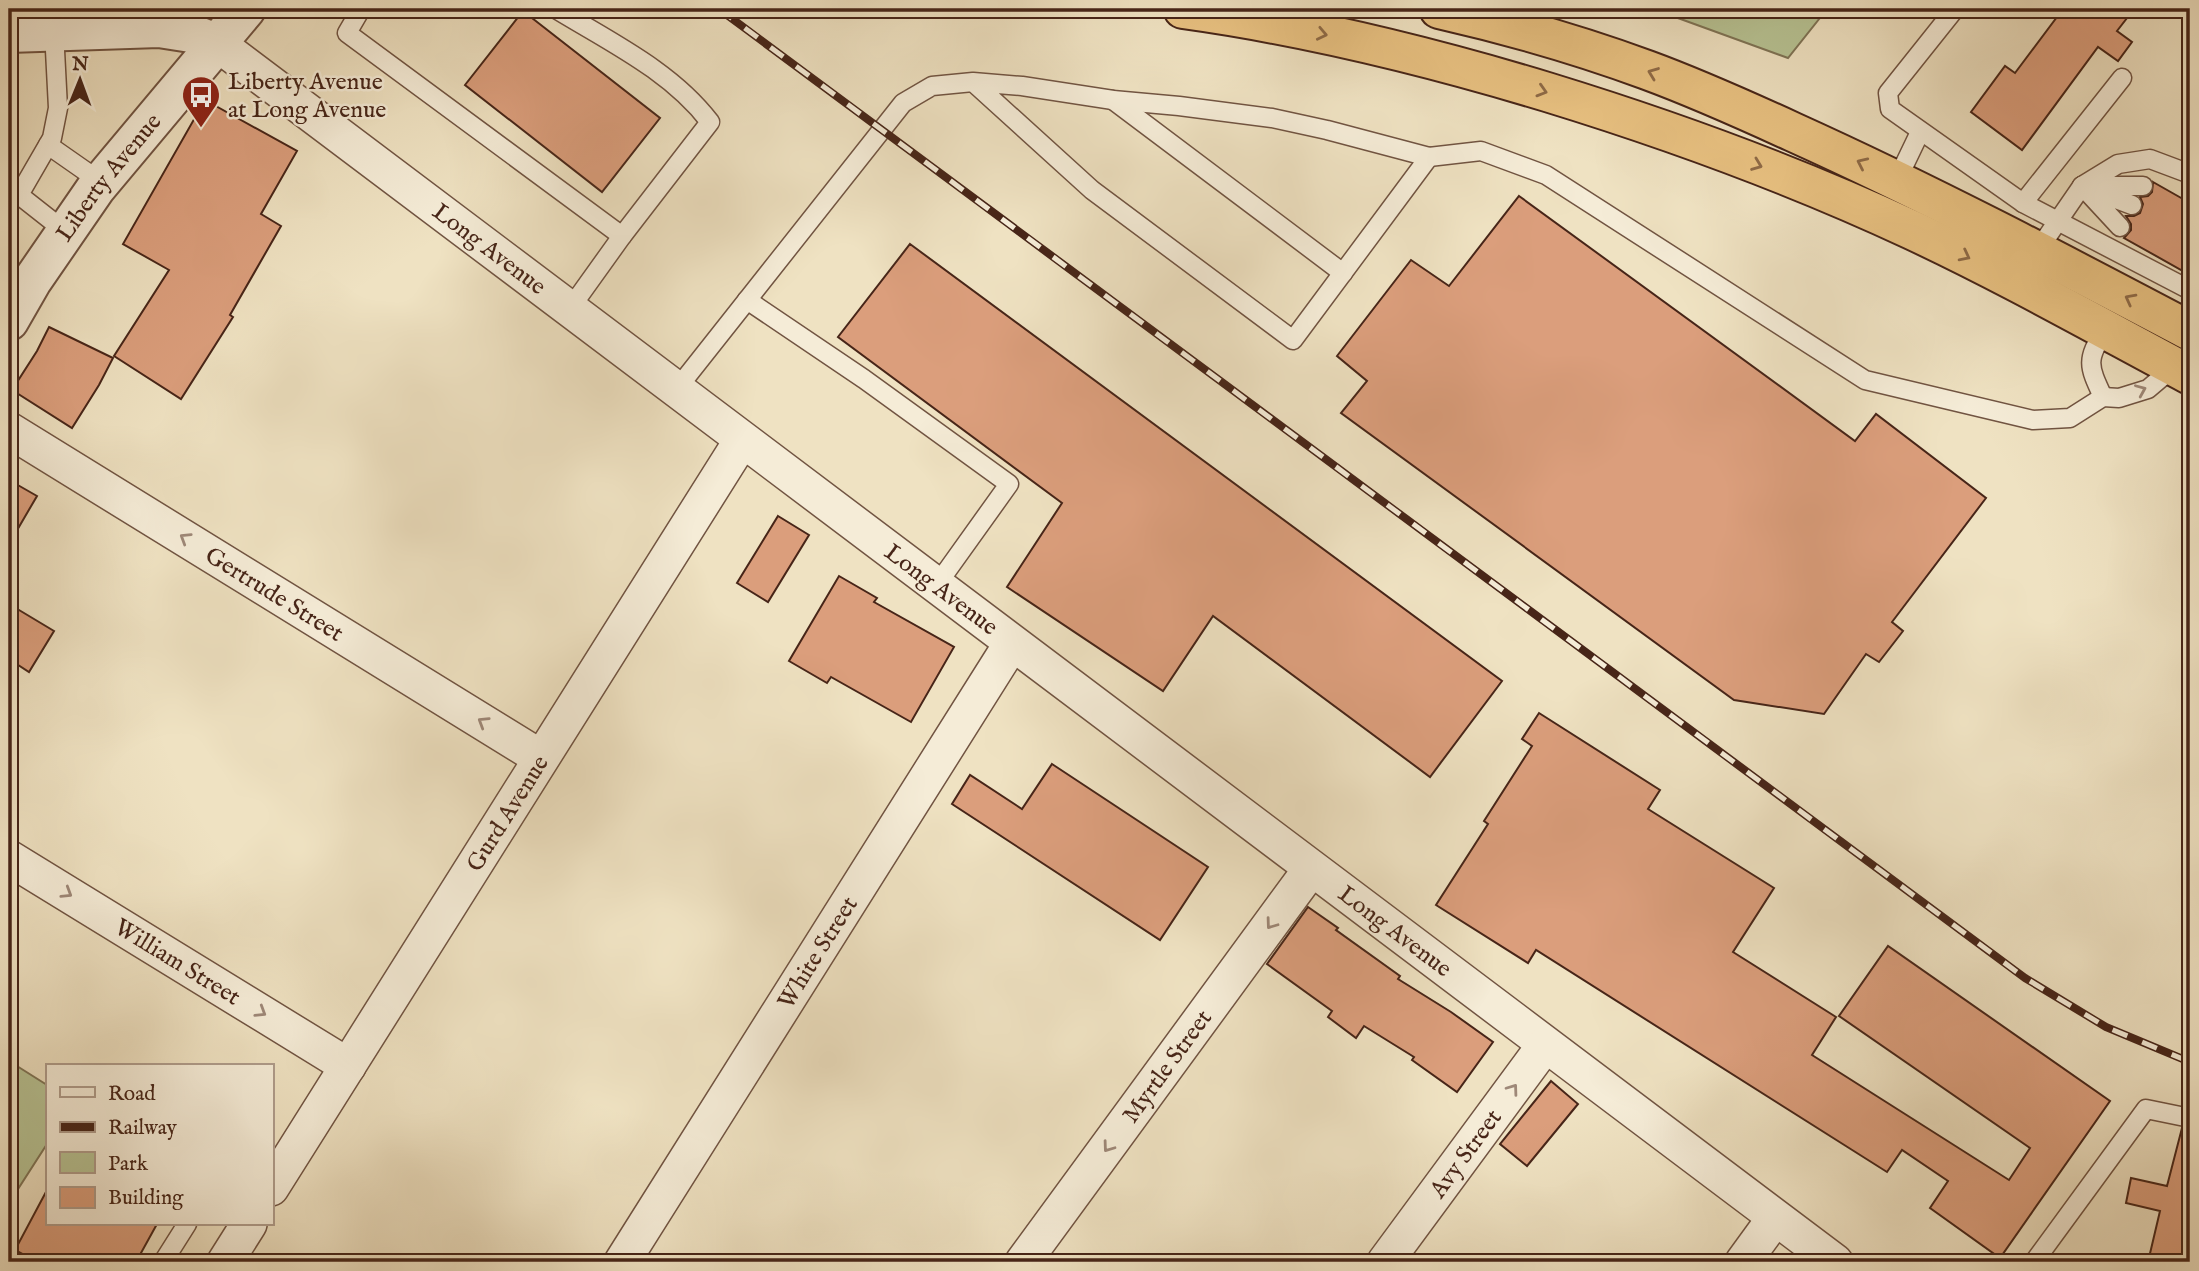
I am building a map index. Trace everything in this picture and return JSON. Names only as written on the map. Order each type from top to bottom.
[{"type":"highway","points":[[1183,9],[1300,29],[1416,56],[1508,80],[1661,129],[1802,183],[1910,229],[2182,371]]},
{"type":"highway","points":[[1439,9],[1560,42],[1647,70],[1746,111],[1897,180],[2048,235],[2190,331]]},
{"type":"street","name":"Liberty Avenue","points":[[9,321],[32,281],[101,182],[246,9]]},
{"type":"street","name":"Long Avenue","points":[[9,33],[159,28],[191,33],[218,44],[1835,1262]]},
{"type":"street","name":"Gertrude Street","points":[[9,430],[541,758]]},
{"type":"street","name":"Gurd Avenue","points":[[273,1185],[742,440]]},
{"type":"street","name":"White Street","points":[[622,1262],[1012,643]]},
{"type":"street","name":"William Street","points":[[9,858],[348,1066]]},
{"type":"street","name":"Myrtle Street","points":[[1023,1262],[1311,869]]},
{"type":"street","name":"Avy Street","points":[[1385,1262],[1545,1045]]},
{"type":"street","points":[[1743,1262],[1775,1218]]},
{"type":"street","points":[[225,1262],[248,1226]]},
{"type":"lane","points":[[361,9],[347,33],[622,236]]},
{"type":"lane","points":[[556,9],[665,76],[694,102],[709,122],[569,310]]},
{"type":"lane","points":[[1955,9],[1888,93],[1890,109],[2023,203],[2048,235],[2190,290]]},
{"type":"lane","points":[[54,31],[58,108],[52,138],[14,194],[66,232]]},
{"type":"lane","points":[[2023,203],[2122,78]]},
{"type":"lane","points":[[973,82],[1092,190],[1293,340],[1429,157]]},
{"type":"lane","points":[[676,390],[903,103],[932,86],[973,82],[1272,118],[1429,157],[1481,151],[1546,175],[1865,380],[2033,420],[2070,418],[2103,397],[2119,398],[2148,389],[2182,371]]},
{"type":"lane","points":[[1113,100],[1343,273]]},
{"type":"lane","points":[[1897,180],[1920,132]]},
{"type":"lane","points":[[48,145],[101,182]]},
{"type":"lane","points":[[2048,235],[2082,186],[2118,164],[2150,159],[2190,174]]},
{"type":"lane","points":[[2082,186],[2143,186]]},
{"type":"lane","points":[[2082,186],[2132,205]]},
{"type":"lane","points":[[2082,186],[2120,227]]},
{"type":"lane","points":[[747,300],[864,379],[1009,484],[936,586]]},
{"type":"lane","points":[[2103,397],[2092,372],[2092,351],[2105,330]]},
{"type":"lane","points":[[2034,1262],[2146,1109],[2190,1118]]},
{"type":"lane","points":[[163,1262],[186,1226]]},
{"type":"green space","points":[[1653,9],[1827,9],[1788,58]]},
{"type":"green space","points":[[9,1061],[46,1084],[46,1146],[9,1203]]},
{"type":"building","points":[[2063,9],[2134,9],[2117,31],[2132,42],[2118,61],[2098,47],[2022,150],[1971,112],[2005,66],[2015,73]]},
{"type":"building","points":[[523,11],[660,118],[602,192],[465,85]]},
{"type":"building","points":[[205,100],[297,151],[261,214],[281,226],[230,315],[233,317],[181,399],[114,356],[169,270],[123,244]]},
{"type":"building","points":[[2153,182],[2190,203],[2190,275],[2124,238],[2131,230],[2126,216],[2140,213],[2143,204],[2140,197],[2148,196],[2152,192]]},
{"type":"building","points":[[1519,196],[1855,441],[1876,414],[1986,498],[1892,622],[1903,631],[1879,662],[1866,654],[1824,714],[1734,700],[1341,413],[1367,381],[1337,356],[1411,260],[1449,286]]},
{"type":"building","points":[[910,244],[1502,681],[1430,777],[1213,616],[1163,691],[1007,587],[1062,503],[838,337]]},
{"type":"building","points":[[49,327],[113,358],[72,428],[12,390]]},
{"type":"building","points":[[9,480],[37,496],[9,544]]},
{"type":"building","points":[[778,516],[809,535],[768,602],[737,583]]},
{"type":"building","points":[[839,576],[877,598],[874,602],[954,647],[911,722],[831,677],[827,683],[789,661]]},
{"type":"building","points":[[9,604],[54,631],[29,672],[9,659]]},
{"type":"building","points":[[1539,713],[1660,790],[1648,809],[1774,888],[1733,952],[1836,1017],[1812,1055],[2009,1180],[2030,1148],[1839,1016],[1888,946],[2110,1101],[2000,1258],[1930,1208],[1948,1181],[1902,1150],[1887,1172],[1536,950],[1528,963],[1436,905],[1488,824],[1484,821],[1532,746],[1522,739]]},
{"type":"building","points":[[1052,764],[1208,867],[1160,940],[952,804],[970,775],[1022,809]]},
{"type":"building","points":[[1308,907],[1400,976],[1398,979],[1493,1042],[1457,1092],[1412,1060],[1414,1057],[1364,1026],[1356,1038],[1328,1017],[1332,1011],[1267,964]]},
{"type":"building","points":[[1551,1081],[1578,1104],[1527,1166],[1500,1144]]},
{"type":"building","points":[[2182,1128],[2190,1129],[2190,1262],[2148,1262],[2160,1211],[2126,1203],[2131,1178],[2167,1186]]},
{"type":"building","points":[[46,1192],[46,1226],[156,1226],[136,1262],[37,1262],[15,1250]]},
{"type":"railway","points":[[719,9],[2025,978],[2106,1027],[2190,1062]]},
{"type":"place","name":"Liberty Avenue at Long Avenue","points":[[201,129]]}]
